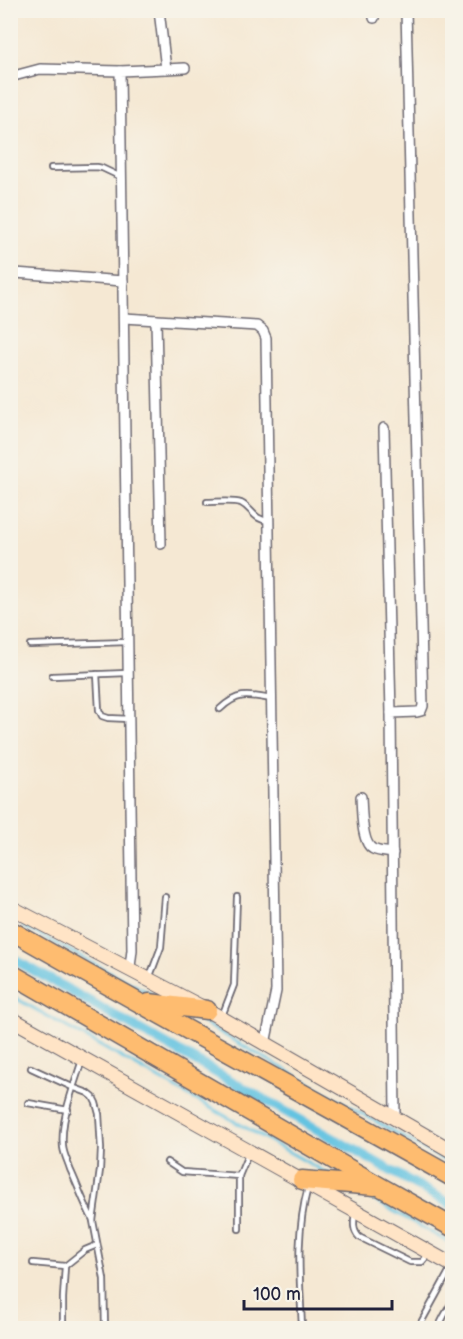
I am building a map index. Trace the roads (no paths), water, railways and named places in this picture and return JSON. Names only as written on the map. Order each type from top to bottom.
[{"type":"highway","points":[[10,930],[453,1177]]},
{"type":"highway","points":[[10,973],[453,1227]]},
{"type":"highway","points":[[138,1001],[214,1015]]},
{"type":"highway","points":[[305,1182],[380,1186]]},
{"type":"main road","points":[[10,907],[214,1015],[453,1151]]},
{"type":"main road","points":[[10,1018],[453,1265]]},
{"type":"street","points":[[159,10],[166,69]]},
{"type":"street","points":[[391,713],[422,711],[423,706],[406,10]]},
{"type":"street","points":[[10,77],[40,69],[120,71],[185,68]]},
{"type":"street","points":[[120,71],[129,672],[132,950],[130,967]]},
{"type":"street","points":[[10,271],[123,281]]},
{"type":"street","points":[[124,318],[257,326],[266,338],[276,991],[265,1044]]},
{"type":"street","points":[[156,320],[161,544]]},
{"type":"street","points":[[384,428],[391,713],[395,1118]]},
{"type":"street","points":[[361,797],[367,843],[376,850],[393,853]]},
{"type":"lane","points":[[51,168],[97,167],[122,178]]},
{"type":"lane","points":[[207,502],[238,502],[256,518],[269,521]]},
{"type":"lane","points":[[30,645],[128,642]]},
{"type":"lane","points":[[52,676],[129,672]]},
{"type":"lane","points":[[97,674],[99,710],[102,716],[129,718]]},
{"type":"lane","points":[[220,709],[238,696],[249,695],[271,699]]},
{"type":"lane","points":[[148,979],[161,947],[165,897]]},
{"type":"lane","points":[[214,1015],[234,985],[237,897]]},
{"type":"lane","points":[[82,1058],[72,1087],[63,1131],[63,1147],[93,1221],[104,1279],[105,1329]]},
{"type":"lane","points":[[31,1068],[88,1093],[96,1103],[101,1149],[93,1221]]},
{"type":"lane","points":[[28,1103],[68,1110]]},
{"type":"lane","points":[[239,1229],[239,1176],[249,1151]]},
{"type":"lane","points":[[167,1162],[183,1172],[239,1176]]},
{"type":"lane","points":[[302,1329],[299,1264],[305,1182]]},
{"type":"lane","points":[[354,1209],[353,1227],[359,1237],[410,1262],[422,1262],[430,1252]]},
{"type":"lane","points":[[33,1263],[65,1266],[85,1250],[97,1245]]},
{"type":"lane","points":[[418,1329],[453,1265]]},
{"type":"lane","points":[[63,1329],[65,1266]]},
{"type":"lane","points":[[438,1329],[453,1302]]},
{"type":"waterway","points":[[23,927],[153,995]]},
{"type":"waterway","points":[[10,957],[452,1205]]},
{"type":"waterway","points":[[10,995],[330,1175]]},
{"type":"waterway","points":[[193,1017],[452,1165]]},
{"type":"waterway","points":[[361,1193],[452,1244]]}]
